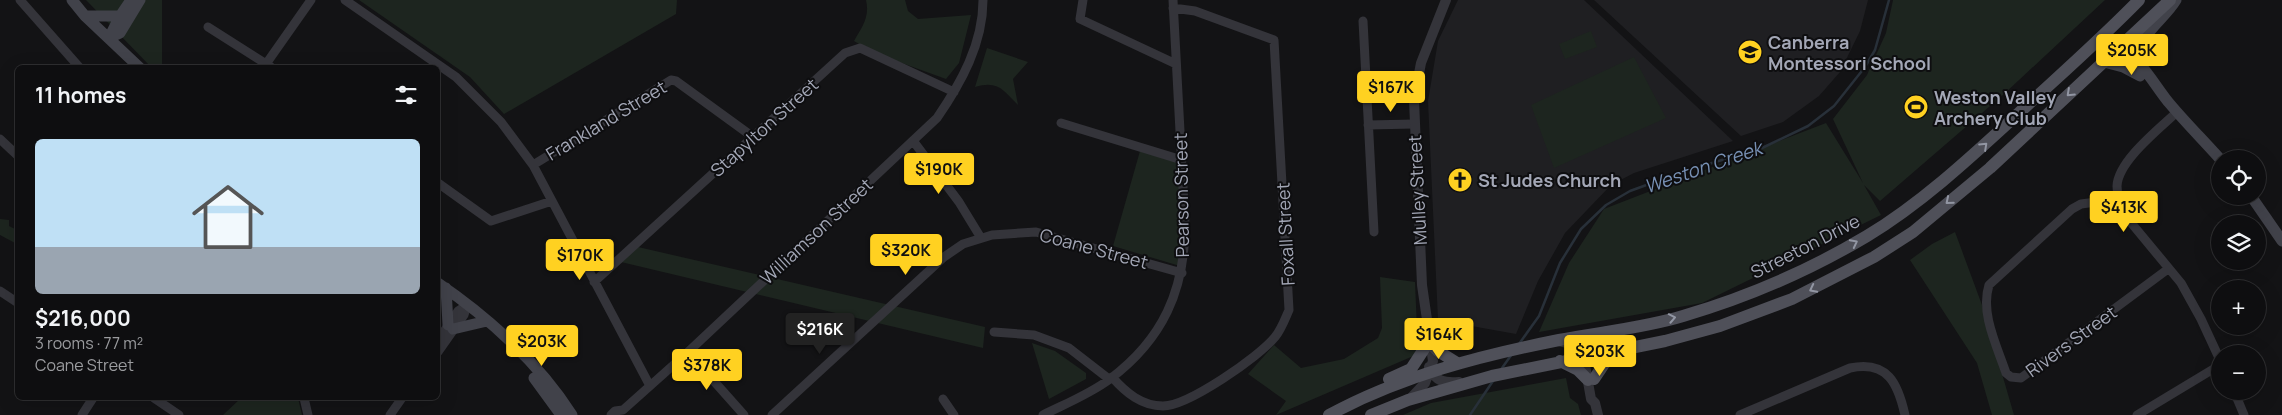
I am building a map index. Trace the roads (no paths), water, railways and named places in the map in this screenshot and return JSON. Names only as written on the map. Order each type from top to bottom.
[{"type":"main road","points":[[72,0],[85,16],[137,65]]},
{"type":"main road","points":[[109,38],[120,33],[131,0]]},
{"type":"main road","points":[[125,53],[124,19],[140,0]]},
{"type":"main road","name":"Streeton Drive","points":[[1329,415],[1353,402],[1430,371],[1556,340],[1681,316],[1772,286],[1866,237],[1891,221],[1968,160],[2139,0]]},
{"type":"main road","points":[[1371,415],[1408,400],[1466,382],[1720,326],[1792,299],[1874,257],[1913,232],[1990,168],[2170,0]]},
{"type":"main road","points":[[2140,70],[2138,58],[2140,48],[2148,32],[2172,8],[2176,0]]},
{"type":"main road","points":[[85,16],[124,19]]},
{"type":"main road","points":[[2123,16],[2115,31],[2121,55],[2140,70],[2152,89],[2161,94],[2212,150]]},
{"type":"main road","points":[[2052,82],[2070,74],[2098,47],[2105,45],[2119,48]]},
{"type":"main road","points":[[2104,62],[2124,68],[2140,70]]},
{"type":"main road","points":[[2257,205],[2282,241]]},
{"type":"main road","points":[[442,285],[501,335],[534,368],[570,414]]},
{"type":"main road","points":[[442,285],[450,327],[486,322]]},
{"type":"main road","points":[[1353,402],[1361,391],[1411,369],[1428,347],[1457,364]]},
{"type":"main road","points":[[1560,362],[1578,370],[1591,380],[1604,364],[1621,349]]},
{"type":"street","points":[[20,0],[77,65]]},
{"type":"street","points":[[269,65],[311,0]]},
{"type":"street","points":[[345,0],[439,65]]},
{"type":"street","name":"Williamson Street","points":[[611,415],[615,411],[622,412],[688,352],[835,213],[914,142],[937,118],[954,92],[975,46],[983,0]]},
{"type":"street","points":[[1082,0],[1080,19],[1176,64]]},
{"type":"street","name":"Mulley Street","points":[[1408,400],[1422,388],[1433,361],[1424,333],[1427,324],[1422,285],[1414,100],[1421,63],[1446,0]]},
{"type":"street","name":"Pearson Street","points":[[1043,415],[1111,378],[1138,355],[1152,338],[1172,303],[1182,273],[1185,225],[1173,4]]},
{"type":"street","name":"Foxall Street","points":[[1111,378],[1138,400],[1148,404],[1174,405],[1254,358],[1276,336],[1289,310],[1274,40],[1195,10],[1173,4]]},
{"type":"street","points":[[1363,22],[1374,232]]},
{"type":"street","points":[[208,27],[266,65]]},
{"type":"street","name":"Stapylton Street","points":[[594,282],[845,54],[860,48],[954,92]]},
{"type":"street","points":[[440,66],[456,77],[501,122],[533,165],[650,386]]},
{"type":"street","name":"Frankland Street","points":[[533,165],[671,80],[676,81],[753,137]]},
{"type":"street","points":[[2177,112],[2134,153],[2124,167],[2117,185],[2119,199],[2123,213],[2181,283],[2213,345]]},
{"type":"street","points":[[1061,123],[1182,160]]},
{"type":"street","points":[[1368,125],[1414,124]]},
{"type":"street","points":[[0,139],[15,153]]},
{"type":"street","points":[[914,142],[959,202],[981,238]]},
{"type":"street","points":[[440,184],[491,221],[552,201]]},
{"type":"street","name":"Rivers Street","points":[[2119,199],[2081,204],[2072,209],[1990,285],[1986,297],[1988,318],[2006,373],[2011,377],[2021,378],[2168,269]]},
{"type":"street","name":"Coane Street","points":[[772,415],[944,257],[963,244],[1008,232],[1039,232],[1182,273]]},
{"type":"street","points":[[0,291],[15,302]]},
{"type":"street","points":[[440,338],[464,315],[467,305]]},
{"type":"street","points":[[440,348],[450,327]]},
{"type":"street","points":[[1598,415],[1595,403],[1597,399],[1591,380],[1587,356],[1593,343],[1608,331]]},
{"type":"street","points":[[994,332],[1034,335],[1069,348],[1111,378]]},
{"type":"street","points":[[1556,340],[1578,347],[1587,356]]},
{"type":"street","points":[[688,352],[744,415]]},
{"type":"street","points":[[1740,415],[1850,368],[1859,366],[1881,371],[1893,380],[1900,392],[1906,415]]},
{"type":"street","points":[[2137,415],[2211,370]]},
{"type":"street","points":[[1430,371],[1444,383],[1466,382]]},
{"type":"street","points":[[943,399],[954,415]]},
{"type":"street","points":[[82,415],[92,400]]},
{"type":"street","points":[[157,400],[179,415]]},
{"type":"street","points":[[304,400],[308,415]]},
{"type":"street","points":[[390,415],[401,400]]},
{"type":"street","points":[[2238,400],[2244,415]]},
{"type":"waterway","name":"Weston Creek","points":[[1519,344],[1539,316],[1560,263],[1581,229],[1606,205],[1630,191],[1682,172],[1762,148],[1808,126],[1834,106],[1865,67],[1875,50],[1889,0]]},
{"type":"waterway","name":"Weston Creek","points":[[1502,368],[1512,354]]},
{"type":"waterway","name":"Weston Creek","points":[[1470,415],[1493,381]]},
{"type":"place","name":"Canberra Montessori School","points":[[1750,52]]},
{"type":"place","name":"Weston Valley Archery Club","points":[[1916,107]]},
{"type":"place","name":"St Judes Church","points":[[1460,180]]}]
